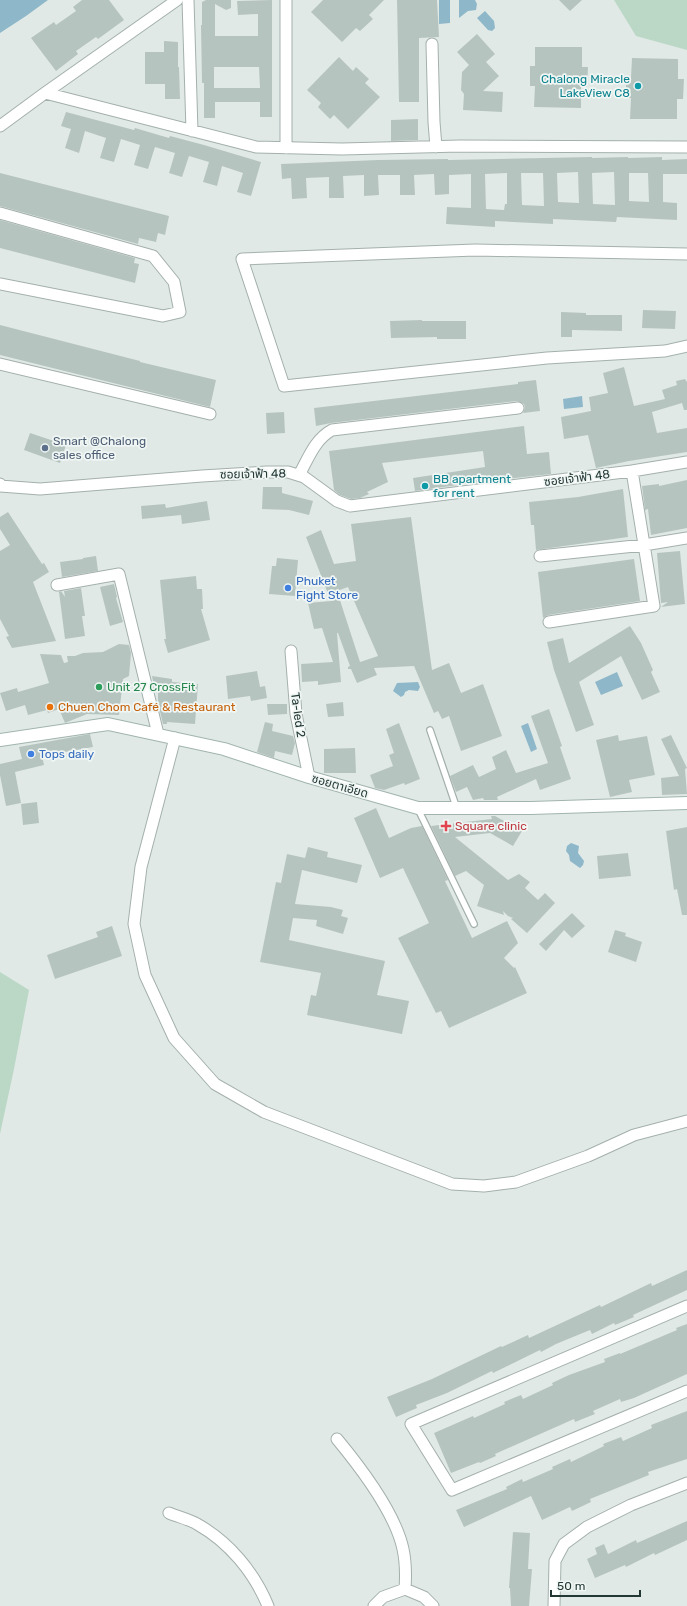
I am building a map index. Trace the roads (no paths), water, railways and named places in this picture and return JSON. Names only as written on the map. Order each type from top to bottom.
[{"type":"street","points":[[0,126],[177,0]]},
{"type":"street","points":[[188,0],[192,131]]},
{"type":"street","points":[[286,0],[286,148]]},
{"type":"street","points":[[432,44],[436,147]]},
{"type":"street","points":[[45,93],[256,147],[342,149],[436,147],[687,147]]},
{"type":"street","points":[[0,213],[153,256],[174,282],[180,312],[163,316],[0,284]]},
{"type":"street","points":[[687,254],[475,250],[242,259],[284,386],[547,358],[665,351],[687,346]]},
{"type":"street","points":[[0,364],[210,414]]},
{"type":"street","points":[[299,475],[319,441],[326,433],[332,430],[518,408]]},
{"type":"street","name":"ซอยเจ้าฟ้า 48","points":[[0,484],[0,486],[40,489],[267,472],[288,472],[304,477],[337,501],[350,506],[632,471],[687,462]]},
{"type":"street","points":[[549,622],[654,606],[632,471]]},
{"type":"street","points":[[540,556],[644,545],[687,538]]},
{"type":"street","points":[[56,585],[119,574],[158,734]]},
{"type":"street","name":"Ta-Ied 2","points":[[291,652],[296,714],[309,778]]},
{"type":"street","name":"ซอยตาเอียด","points":[[0,740],[108,724],[224,749],[309,778],[418,808],[457,809],[687,804]]},
{"type":"street","points":[[176,738],[141,867],[134,924],[146,975],[174,1038],[215,1084],[264,1112],[452,1184],[484,1186],[516,1182],[588,1156],[634,1135],[687,1122]]},
{"type":"street","points":[[687,1306],[411,1424],[452,1490],[687,1391]]},
{"type":"street","points":[[336,1439],[359,1466],[377,1493],[392,1522],[403,1548],[406,1568],[405,1589]]},
{"type":"street","points":[[554,1606],[555,1561],[564,1544],[588,1527],[631,1505],[687,1483]]},
{"type":"street","points":[[168,1513],[197,1524],[227,1545],[245,1566],[262,1591],[268,1606]]},
{"type":"street","points":[[374,1606],[383,1597],[405,1589],[424,1597],[433,1606]]},
{"type":"lane","points":[[430,730],[457,809]]},
{"type":"lane","points":[[418,808],[474,924]]},
{"type":"water","points":[[0,0],[48,0],[0,33]]},
{"type":"water","points":[[439,0],[450,0],[450,23],[439,24]]},
{"type":"water","points":[[459,0],[475,0],[477,4],[476,10],[468,11],[459,18]]},
{"type":"water","points":[[485,11],[494,21],[495,28],[492,31],[488,30],[477,18]]},
{"type":"water","points":[[582,396],[583,407],[564,409],[563,399]]},
{"type":"water","points":[[617,672],[623,686],[601,695],[595,682]]},
{"type":"water","points":[[418,682],[420,687],[418,691],[409,690],[401,697],[393,691],[397,683]]},
{"type":"water","points":[[528,723],[537,749],[531,752],[521,726]]},
{"type":"water","points":[[571,843],[579,846],[578,853],[584,861],[580,868],[570,861],[569,855],[566,851],[567,846]]},
{"type":"place","name":"Chalong Miracle LakeView C8","points":[[638,86]]},
{"type":"place","name":"Smart @Chalong sales office","points":[[45,448]]},
{"type":"place","name":"BB apartment for rent","points":[[425,486]]},
{"type":"place","name":"Phuket Fight Store","points":[[288,588]]},
{"type":"place","name":"Unit 27 CrossFit","points":[[99,687]]},
{"type":"place","name":"Chuen Chom Café & Restaurant","points":[[50,707]]},
{"type":"place","name":"Tops daily","points":[[31,754]]},
{"type":"place","name":"Square clinic","points":[[446,826]]}]
